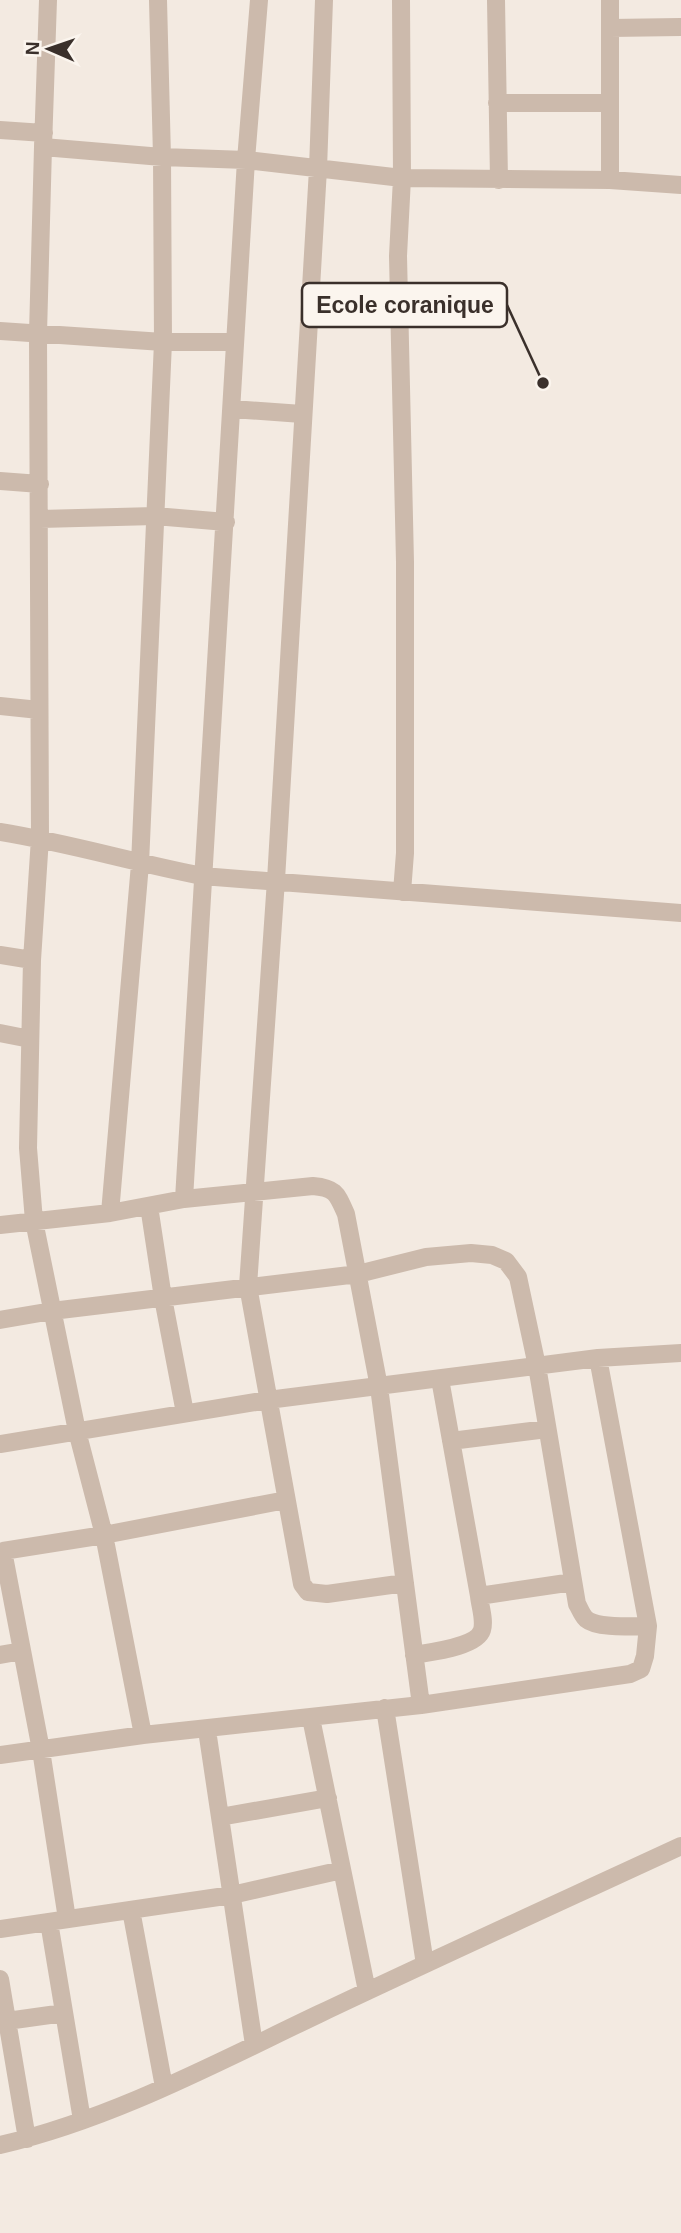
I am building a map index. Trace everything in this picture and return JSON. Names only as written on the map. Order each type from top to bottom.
[{"type":"street","points":[[48,0],[38,334],[40,838],[32,960],[29,1148],[34,1222],[77,1432],[104,1535],[143,1735]]},
{"type":"street","points":[[110,1213],[140,864],[163,342],[158,0]]},
{"type":"street","points":[[184,1199],[246,160],[259,0]]},
{"type":"street","points":[[324,0],[318,169],[276,880],[248,1286],[302,1584],[309,1592],[327,1594],[405,1583]]},
{"type":"street","points":[[401,0],[402,178],[398,256],[405,562],[405,853],[402,892]]},
{"type":"street","points":[[496,0],[499,180]]},
{"type":"street","points":[[610,0],[610,180]]},
{"type":"street","points":[[610,28],[681,27]]},
{"type":"street","points":[[497,103],[610,103]]},
{"type":"street","points":[[0,130],[43,140],[162,156],[246,160],[402,178],[610,180],[681,185]]},
{"type":"street","points":[[0,331],[163,342],[235,342]]},
{"type":"street","points":[[232,409],[302,414]]},
{"type":"street","points":[[0,481],[40,484]]},
{"type":"street","points":[[40,519],[155,516],[226,522]]},
{"type":"street","points":[[0,706],[39,710]]},
{"type":"street","points":[[0,832],[40,838],[140,864],[202,876],[681,913]]},
{"type":"street","points":[[0,955],[32,960]]},
{"type":"street","points":[[0,1033],[30,1039]]},
{"type":"street","points":[[0,1225],[110,1213],[184,1199],[313,1186],[328,1187],[337,1194],[346,1214],[379,1387],[421,1704]]},
{"type":"street","points":[[149,1206],[185,1413]]},
{"type":"street","points":[[0,1320],[52,1311],[358,1274],[426,1257],[471,1253],[492,1255],[506,1261],[517,1277],[537,1366],[577,1604],[585,1618],[593,1623],[648,1626]]},
{"type":"street","points":[[0,1444],[268,1400],[598,1358],[681,1353]]},
{"type":"street","points":[[0,1755],[143,1735],[207,1730],[421,1704],[630,1674],[641,1669],[648,1626],[598,1358]]},
{"type":"street","points":[[414,1655],[475,1640],[482,1632],[479,1596],[440,1379]]},
{"type":"street","points":[[452,1441],[547,1429]]},
{"type":"street","points":[[67,1919],[41,1750],[2,1551],[104,1535],[286,1500]]},
{"type":"street","points":[[479,1596],[573,1581]]},
{"type":"street","points":[[0,1654],[22,1651]]},
{"type":"street","points":[[385,1708],[425,1964]]},
{"type":"street","points":[[311,1718],[367,1991]]},
{"type":"street","points":[[207,1730],[254,2045]]},
{"type":"street","points":[[220,1817],[328,1798]]},
{"type":"street","points":[[0,2145],[27,2139],[82,2120],[164,2087],[681,1846]]},
{"type":"street","points":[[0,1929],[232,1895],[342,1870]]},
{"type":"street","points":[[131,1910],[164,2087]]},
{"type":"street","points":[[49,1922],[82,2120]]},
{"type":"street","points":[[0,1979],[27,2139]]},
{"type":"street","points":[[7,2021],[64,2013]]},
{"type":"place","name":"Ecole coranique","points":[[543,383]]}]
